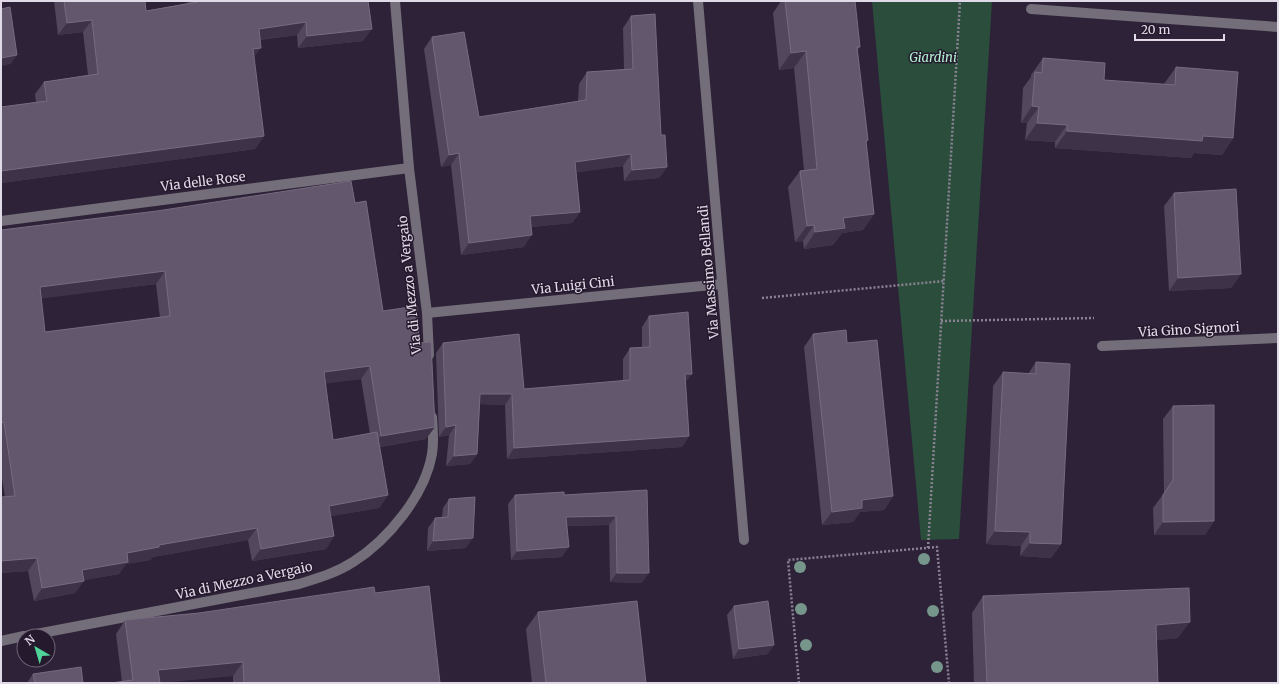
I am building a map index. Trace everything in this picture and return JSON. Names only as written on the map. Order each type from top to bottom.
[{"type":"street","name":"Via di Mezzo a Vergaio","points":[[395,1],[409,168],[426,313],[429,366]]},
{"type":"street","name":"Via Massimo Bellandi","points":[[698,1],[744,540]]},
{"type":"street","points":[[1031,9],[1278,27]]},
{"type":"street","name":"Via delle Rose","points":[[1,221],[409,168]]},
{"type":"street","name":"Via Luigi Cini","points":[[426,313],[722,284]]},
{"type":"street","name":"Via Gino Signori","points":[[1102,346],[1278,338]]},
{"type":"street","name":"Via di Mezzo a Vergaio","points":[[56,630],[299,584],[329,575],[353,562],[380,540],[400,518],[419,492],[432,453],[431,404]]},
{"type":"street","name":"Via di Mezzo a Vergaio","points":[[1,641],[16,638]]},
{"type":"path","points":[[928,548],[960,1]]},
{"type":"path","points":[[762,298],[944,281]]},
{"type":"path","points":[[941,322],[1094,318]]},
{"type":"path","points":[[800,683],[788,560],[937,547],[949,683]]},
{"type":"green space","name":"Giardini","points":[[872,1],[992,1],[959,539],[921,540]]},
{"type":"building","points":[[64,1],[145,1],[146,11],[198,1],[368,1],[372,29],[307,36],[306,22],[259,29],[261,48],[253,49],[264,136],[1,171],[1,107],[47,101],[44,82],[98,74],[92,20],[67,23]]},
{"type":"building","points":[[785,1],[855,1],[860,47],[857,47],[868,140],[866,141],[874,214],[843,218],[845,228],[815,232],[814,225],[807,226],[800,171],[817,169],[806,51],[791,53]]},
{"type":"building","points":[[10,7],[17,55],[1,58],[1,9]]},
{"type":"building","points":[[655,14],[661,135],[665,135],[667,167],[632,170],[631,154],[575,162],[580,212],[530,216],[532,235],[469,243],[459,153],[449,155],[432,37],[464,32],[479,117],[586,100],[587,72],[633,69],[631,16]]},
{"type":"building","points":[[1043,58],[1105,63],[1104,80],[1175,85],[1176,67],[1238,72],[1233,138],[1203,136],[1202,141],[1067,131],[1067,125],[1037,123],[1039,107],[1032,106],[1035,72],[1042,73]]},
{"type":"building","points":[[351,181],[355,203],[366,201],[383,311],[417,306],[419,343],[431,342],[435,427],[381,436],[370,366],[324,372],[333,440],[377,432],[388,495],[329,506],[334,536],[261,549],[257,528],[159,545],[159,547],[127,553],[128,562],[82,570],[84,581],[42,588],[37,558],[1,561],[1,497],[15,496],[4,422],[1,423],[1,230],[157,211]],"holes":[[[165,271],[170,316],[45,332],[40,287]]]},
{"type":"building","points":[[1236,189],[1241,274],[1178,278],[1174,193]]},
{"type":"building","points":[[688,312],[692,374],[685,374],[689,436],[514,448],[512,394],[480,394],[477,454],[454,456],[456,425],[446,427],[443,343],[519,334],[524,389],[630,380],[630,348],[650,347],[649,316]]},
{"type":"building","points":[[846,330],[847,343],[877,340],[893,496],[862,500],[862,508],[832,512],[813,334]]},
{"type":"building","points":[[1036,362],[1070,364],[1061,544],[1030,543],[1030,532],[995,531],[1003,372],[1036,374]]},
{"type":"building","points":[[1214,405],[1214,521],[1163,522],[1163,495],[1173,480],[1173,406]]},
{"type":"building","points":[[647,490],[649,573],[617,573],[616,516],[566,517],[569,547],[517,551],[515,495],[564,492],[564,495]]},
{"type":"building","points":[[475,497],[473,538],[433,541],[435,518],[448,517],[449,499]]},
{"type":"building","points":[[429,586],[440,683],[244,683],[243,662],[158,670],[160,683],[111,683],[133,680],[125,620],[199,613],[374,587],[375,593]]},
{"type":"building","points":[[1189,588],[1190,622],[1156,625],[1158,683],[987,683],[983,596]]},
{"type":"building","points":[[637,601],[646,683],[546,683],[538,612]]},
{"type":"building","points":[[768,601],[774,645],[739,649],[734,606]]},
{"type":"building","points":[[81,667],[83,683],[35,683],[33,674]]}]
